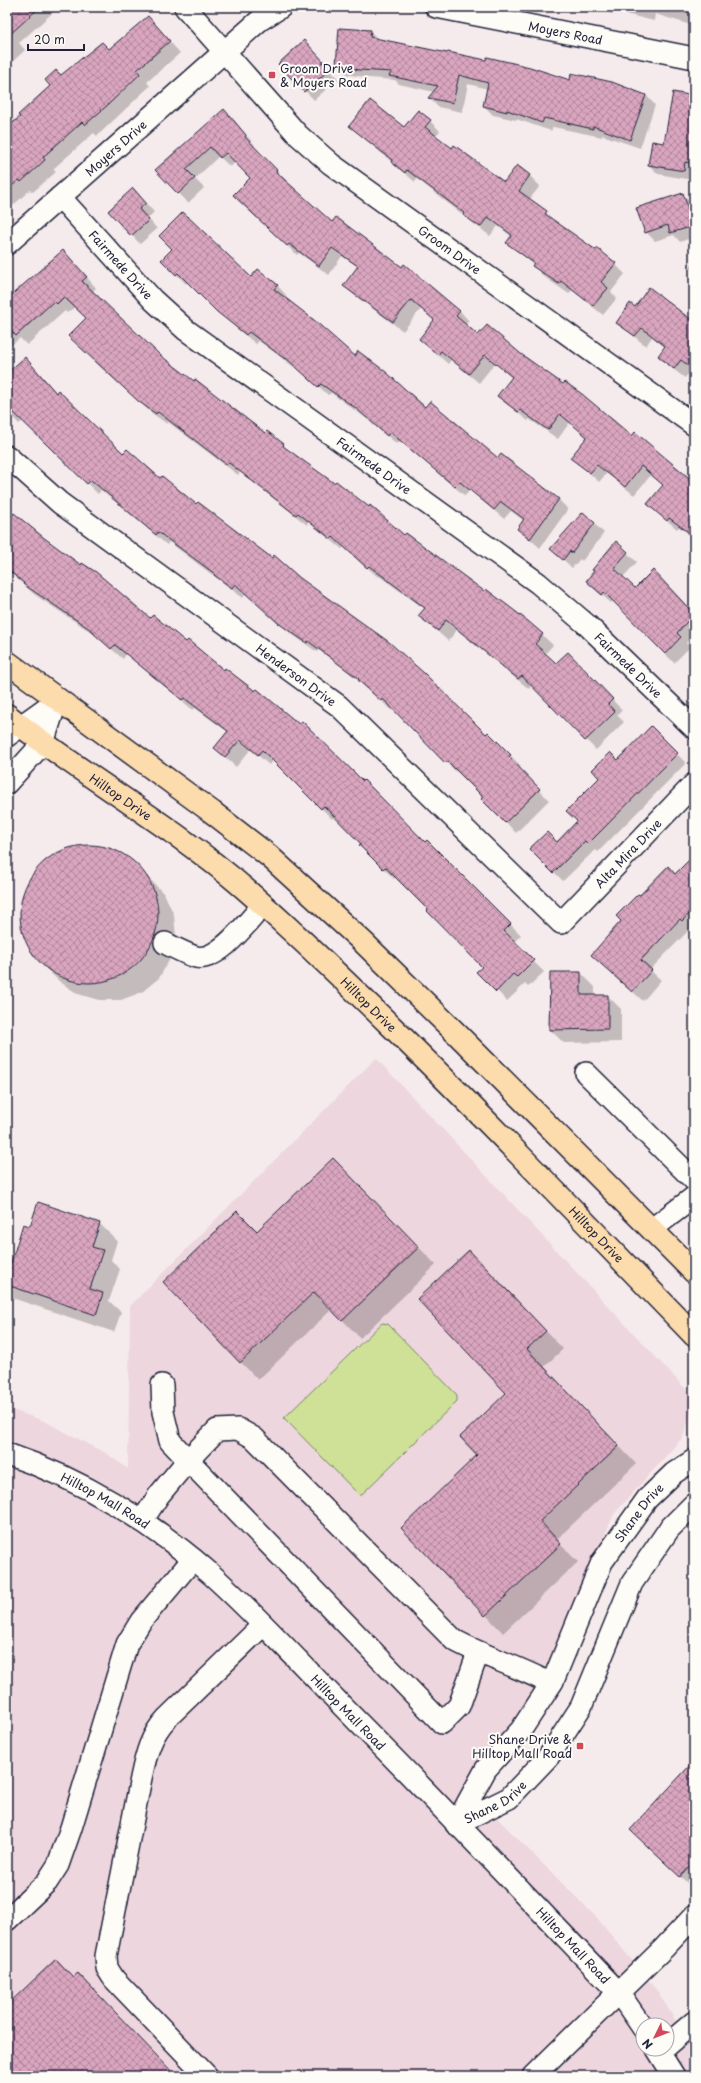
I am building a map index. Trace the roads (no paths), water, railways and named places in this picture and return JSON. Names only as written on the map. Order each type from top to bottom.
[{"type":"main road","points":[[7,662],[212,812],[269,856],[386,963],[694,1272]]},
{"type":"main road","name":"Hilltop Drive","points":[[11,725],[43,743],[188,845],[243,887],[335,971],[442,1075],[694,1335]]},
{"type":"street","name":"Groom Drive","points":[[185,7],[298,135],[331,164],[694,425]]},
{"type":"street","points":[[224,52],[260,20],[281,7]]},
{"type":"street","name":"Moyers Road","points":[[436,7],[694,58]]},
{"type":"street","name":"Moyers Drive","points":[[7,244],[224,52]]},
{"type":"street","name":"Fairmede Drive","points":[[60,197],[153,300],[186,330],[538,583],[586,624],[694,728]]},
{"type":"street","name":"Henderson Drive","points":[[7,456],[60,503],[339,706],[561,923]]},
{"type":"street","points":[[11,725],[57,700]]},
{"type":"street","points":[[7,783],[43,743],[57,700]]},
{"type":"street","name":"Alta Mira Drive","points":[[561,923],[694,784]]},
{"type":"street","points":[[165,943],[197,957],[210,956],[228,944],[263,905]]},
{"type":"street","points":[[586,1073],[694,1180]]},
{"type":"street","points":[[652,1229],[694,1197]]},
{"type":"street","points":[[162,1385],[163,1412],[170,1442],[442,1723],[459,1706],[478,1653]]},
{"type":"street","points":[[142,1522],[159,1495],[188,1460],[217,1430],[238,1429],[254,1438],[454,1640],[478,1653],[528,1671],[551,1684]]},
{"type":"street","name":"Hilltop Mall Road","points":[[7,1454],[73,1482],[142,1522],[193,1559],[229,1591],[619,1993],[635,2017]]},
{"type":"street","name":"Shane Drive","points":[[456,1824],[486,1769],[521,1730],[551,1684],[602,1562],[647,1499],[674,1473],[694,1460]]},
{"type":"street","name":"Shane Drive","points":[[456,1824],[509,1798],[549,1756],[581,1707],[632,1583],[669,1529],[694,1504]]},
{"type":"street","points":[[7,1920],[47,1882],[58,1865],[71,1828],[127,1644],[141,1621],[193,1559]]},
{"type":"street","points":[[208,2076],[114,1979],[107,1968],[106,1956],[141,1778],[153,1735],[166,1718],[264,1626]]},
{"type":"street","points":[[533,2076],[619,1993],[694,1916]]},
{"type":"street","points":[[675,2038],[694,2022]]},
{"type":"street","points":[[666,2057],[674,2076]]},
{"type":"place","name":"Groom Drive & Moyers Road","points":[[272,75]]},
{"type":"place","name":"Shane Drive & Hilltop Mall Road","points":[[580,1746]]}]
